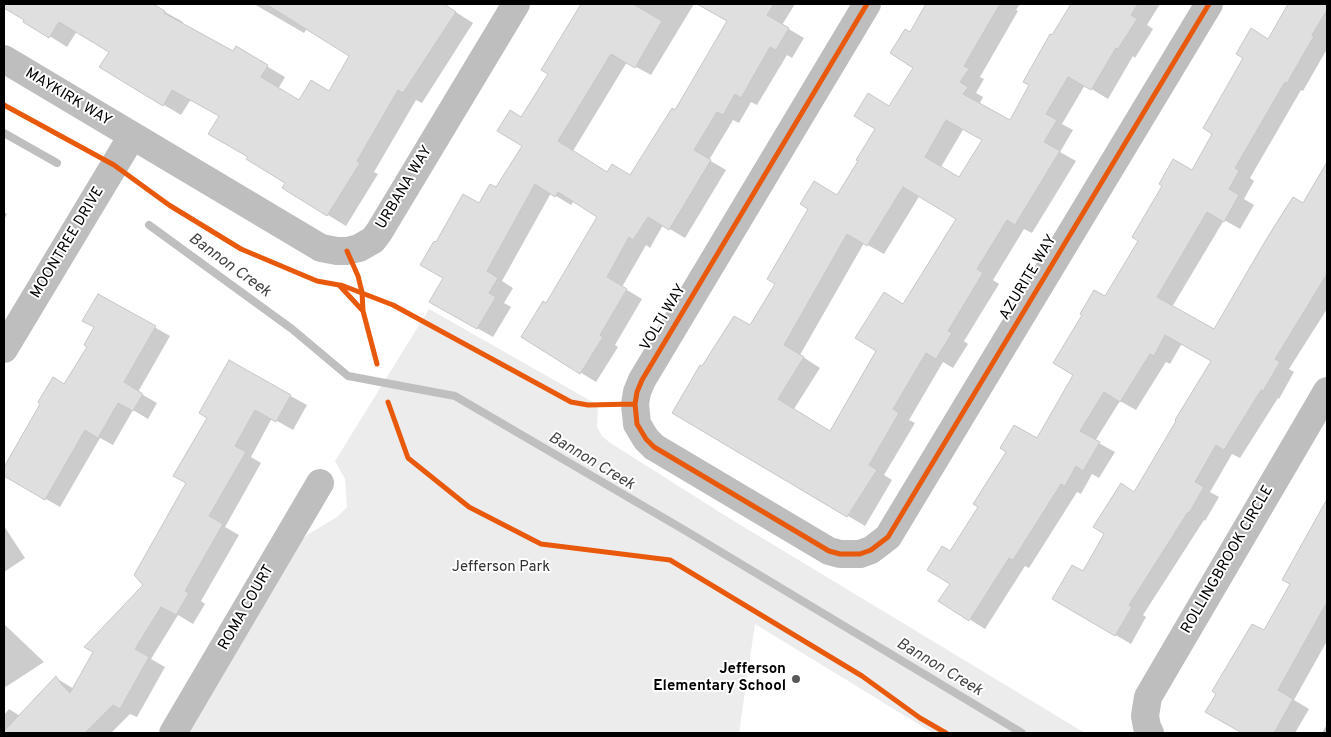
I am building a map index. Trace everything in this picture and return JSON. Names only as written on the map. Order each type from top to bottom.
[{"type":"street","name":"URBANA WAY","points":[[132,136],[321,248],[337,251],[359,248],[372,240],[379,232],[516,4]]},
{"type":"street","name":"VOLTI WAY","points":[[860,554],[840,554],[829,551],[654,447],[646,439],[637,424],[635,404],[636,392],[642,380],[866,4]]},
{"type":"street","name":"AZURITE WAY","points":[[860,554],[880,544],[888,537],[1208,4]]},
{"type":"street","name":"MAYKIRK WAY","points":[[4,59],[132,136]]},
{"type":"street","name":"MOONTREE DRIVE","points":[[4,349],[132,136]]},
{"type":"street","name":"ROLLINGBROOK CIRCLE","points":[[1150,733],[1145,716],[1148,697],[1327,391]]},
{"type":"street","name":"ROMA COURT","points":[[173,733],[320,483]]},
{"type":"green space","name":"Jefferson Park","points":[[429,309],[598,405],[597,427],[602,436],[609,442],[729,518],[1085,733],[933,733],[755,624],[739,733],[187,733],[292,552],[307,535],[337,517],[347,507],[345,479],[335,461]]},
{"type":"building","points":[[4,4],[153,4],[165,11],[164,13],[233,51],[236,46],[268,65],[261,77],[299,100],[311,80],[329,91],[349,56],[266,4],[444,4],[456,12],[403,93],[398,90],[357,161],[360,163],[327,216],[282,188],[285,183],[246,159],[248,157],[208,134],[219,116],[172,90],[163,106],[99,67],[109,52],[59,22],[49,38],[4,8]]},
{"type":"building","points":[[581,4],[633,4],[662,21],[635,68],[611,54],[558,141],[607,172],[612,164],[630,175],[672,108],[675,110],[727,21],[697,4],[774,4],[767,15],[789,28],[776,50],[770,47],[741,98],[735,94],[723,115],[717,112],[694,150],[711,160],[669,230],[648,217],[633,240],[629,237],[607,277],[627,289],[600,335],[603,337],[580,374],[521,337],[543,301],[546,303],[597,217],[558,192],[555,197],[535,184],[487,271],[498,278],[489,293],[496,297],[477,329],[429,302],[443,278],[420,265],[434,241],[436,242],[463,194],[479,203],[490,184],[496,187],[522,146],[497,131],[510,110],[521,117],[548,74],[541,70]]},
{"type":"building","points":[[926,4],[1000,4],[964,66],[969,69],[960,82],[968,87],[963,94],[1010,120],[1029,85],[1023,82],[1050,34],[1052,35],[1071,4],[1138,4],[1131,15],[1137,19],[1118,49],[1116,48],[1091,90],[1068,77],[1046,114],[1057,120],[1044,142],[1060,151],[1015,225],[1007,220],[977,269],[983,273],[948,331],[952,333],[936,359],[926,353],[893,409],[899,413],[869,465],[877,470],[847,517],[672,413],[700,365],[702,366],[734,316],[750,325],[775,284],[767,279],[808,209],[800,204],[814,181],[837,195],[875,129],[854,116],[868,93],[889,106],[913,68],[890,53],[905,29],[910,32]],"holes":[[[946,120],[982,140],[959,177],[925,157]],[[903,187],[956,219],[903,304],[884,292],[855,338],[876,351],[830,431],[778,399],[804,357],[784,345],[847,234],[867,246]]]},
{"type":"building","points":[[1288,4],[1327,4],[1327,10],[1287,83],[1285,82],[1235,168],[1239,171],[1229,189],[1239,195],[1224,222],[1207,212],[1157,297],[1214,329],[1293,197],[1303,203],[1327,162],[1327,274],[1275,359],[1280,362],[1263,391],[1261,390],[1224,450],[1216,445],[1195,482],[1204,487],[1129,605],[1132,607],[1115,636],[1052,599],[1072,565],[1083,571],[1104,534],[1093,527],[1121,483],[1134,492],[1211,361],[1165,335],[1154,356],[1150,354],[1120,402],[1104,392],[1080,431],[1100,442],[1083,471],[1076,466],[1065,486],[1061,484],[1013,560],[1009,558],[969,621],[938,601],[950,584],[927,570],[942,546],[950,551],[978,507],[973,504],[1006,452],[1000,448],[1014,425],[1037,438],[1073,375],[1053,363],[1082,315],[1080,314],[1094,290],[1105,296],[1138,241],[1132,237],[1162,186],[1159,184],[1173,159],[1192,170],[1212,134],[1203,128],[1243,58],[1236,54],[1251,28],[1268,39]]},
{"type":"building","points":[[98,294],[156,326],[124,382],[143,394],[133,411],[118,403],[98,438],[85,430],[45,500],[4,476],[4,467],[53,377],[64,384],[87,347],[84,345],[94,327],[82,321]]},
{"type":"building","points":[[229,360],[291,395],[276,422],[255,410],[235,446],[246,452],[209,516],[223,524],[185,591],[189,593],[176,615],[161,607],[135,649],[149,657],[120,709],[113,705],[85,733],[4,733],[56,676],[70,693],[93,652],[84,647],[143,585],[134,575],[186,483],[173,476],[207,418],[199,413]]},
{"type":"building","points":[[1327,499],[1327,602],[1278,690],[1293,699],[1274,733],[1242,733],[1205,712],[1216,694],[1212,691],[1252,624],[1264,630],[1290,584],[1282,580]]},
{"type":"waterway","name":"Bannon Creek","points":[[4,133],[57,163]]},
{"type":"waterway","name":"Bannon Creek","points":[[149,225],[292,329],[348,376],[455,396],[686,531],[1022,733]]},
{"type":"cycle path","points":[[867,4],[642,380],[635,404],[637,424],[646,439],[654,447],[829,551],[840,554],[860,554],[871,550],[888,537],[1209,4]]},
{"type":"cycle path","points":[[4,105],[114,165],[169,205],[241,249],[317,281],[339,285],[363,311]]},
{"type":"cycle path","points":[[347,251],[358,276],[362,292],[363,311],[377,364]]},
{"type":"cycle path","points":[[341,285],[393,305],[571,402],[588,405],[635,404]]},
{"type":"cycle path","points":[[388,402],[408,458],[469,507],[541,544],[670,560],[862,676],[920,718],[946,733]]},
{"type":"place","name":"Jefferson Elementary School","points":[[796,679]]}]
